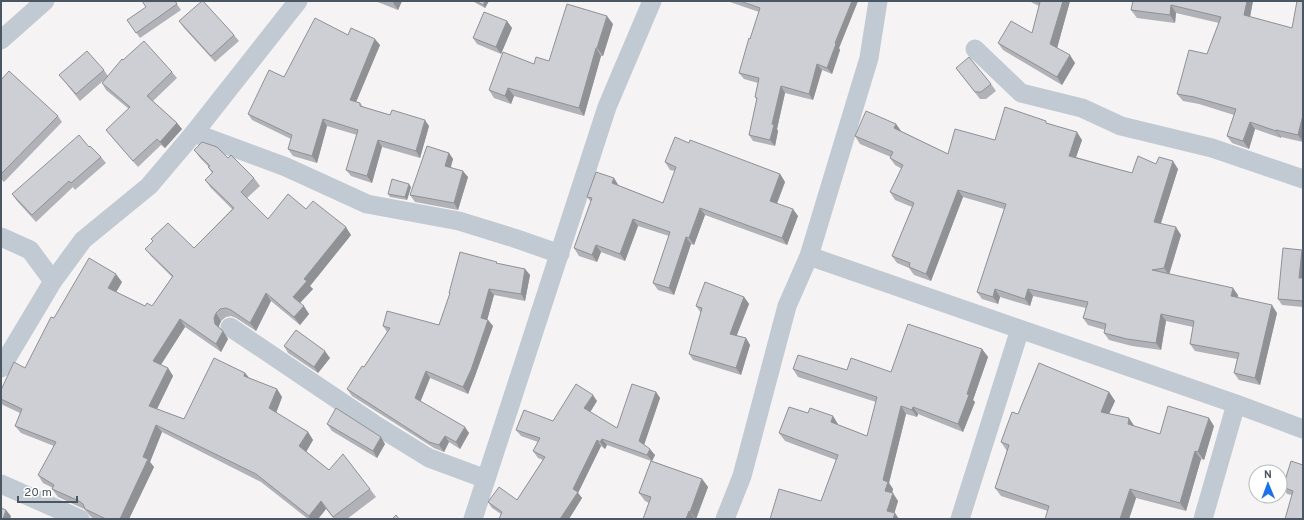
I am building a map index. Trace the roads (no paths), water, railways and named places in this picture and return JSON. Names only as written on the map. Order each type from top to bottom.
[{"type":"street","points":[[1,40],[45,1]]},
{"type":"street","points":[[1,368],[53,281],[83,240],[149,186],[194,133],[298,1]]},
{"type":"street","points":[[473,519],[608,107],[652,1]]},
{"type":"street","points":[[725,519],[742,476],[787,306],[809,256],[868,58],[878,1]]},
{"type":"street","points":[[975,49],[1022,94],[1082,108],[1121,126],[1212,148],[1303,179]]},
{"type":"street","points":[[194,133],[286,166],[368,204],[459,221],[560,254]]},
{"type":"street","points":[[1,237],[30,250],[53,281]]},
{"type":"street","points":[[809,256],[1236,404],[1303,429]]},
{"type":"street","points":[[230,327],[374,424],[429,458],[486,478]]},
{"type":"street","points":[[960,519],[1020,329]]},
{"type":"street","points":[[1203,519],[1236,404]]},
{"type":"street","points":[[1,484],[80,519]]}]
